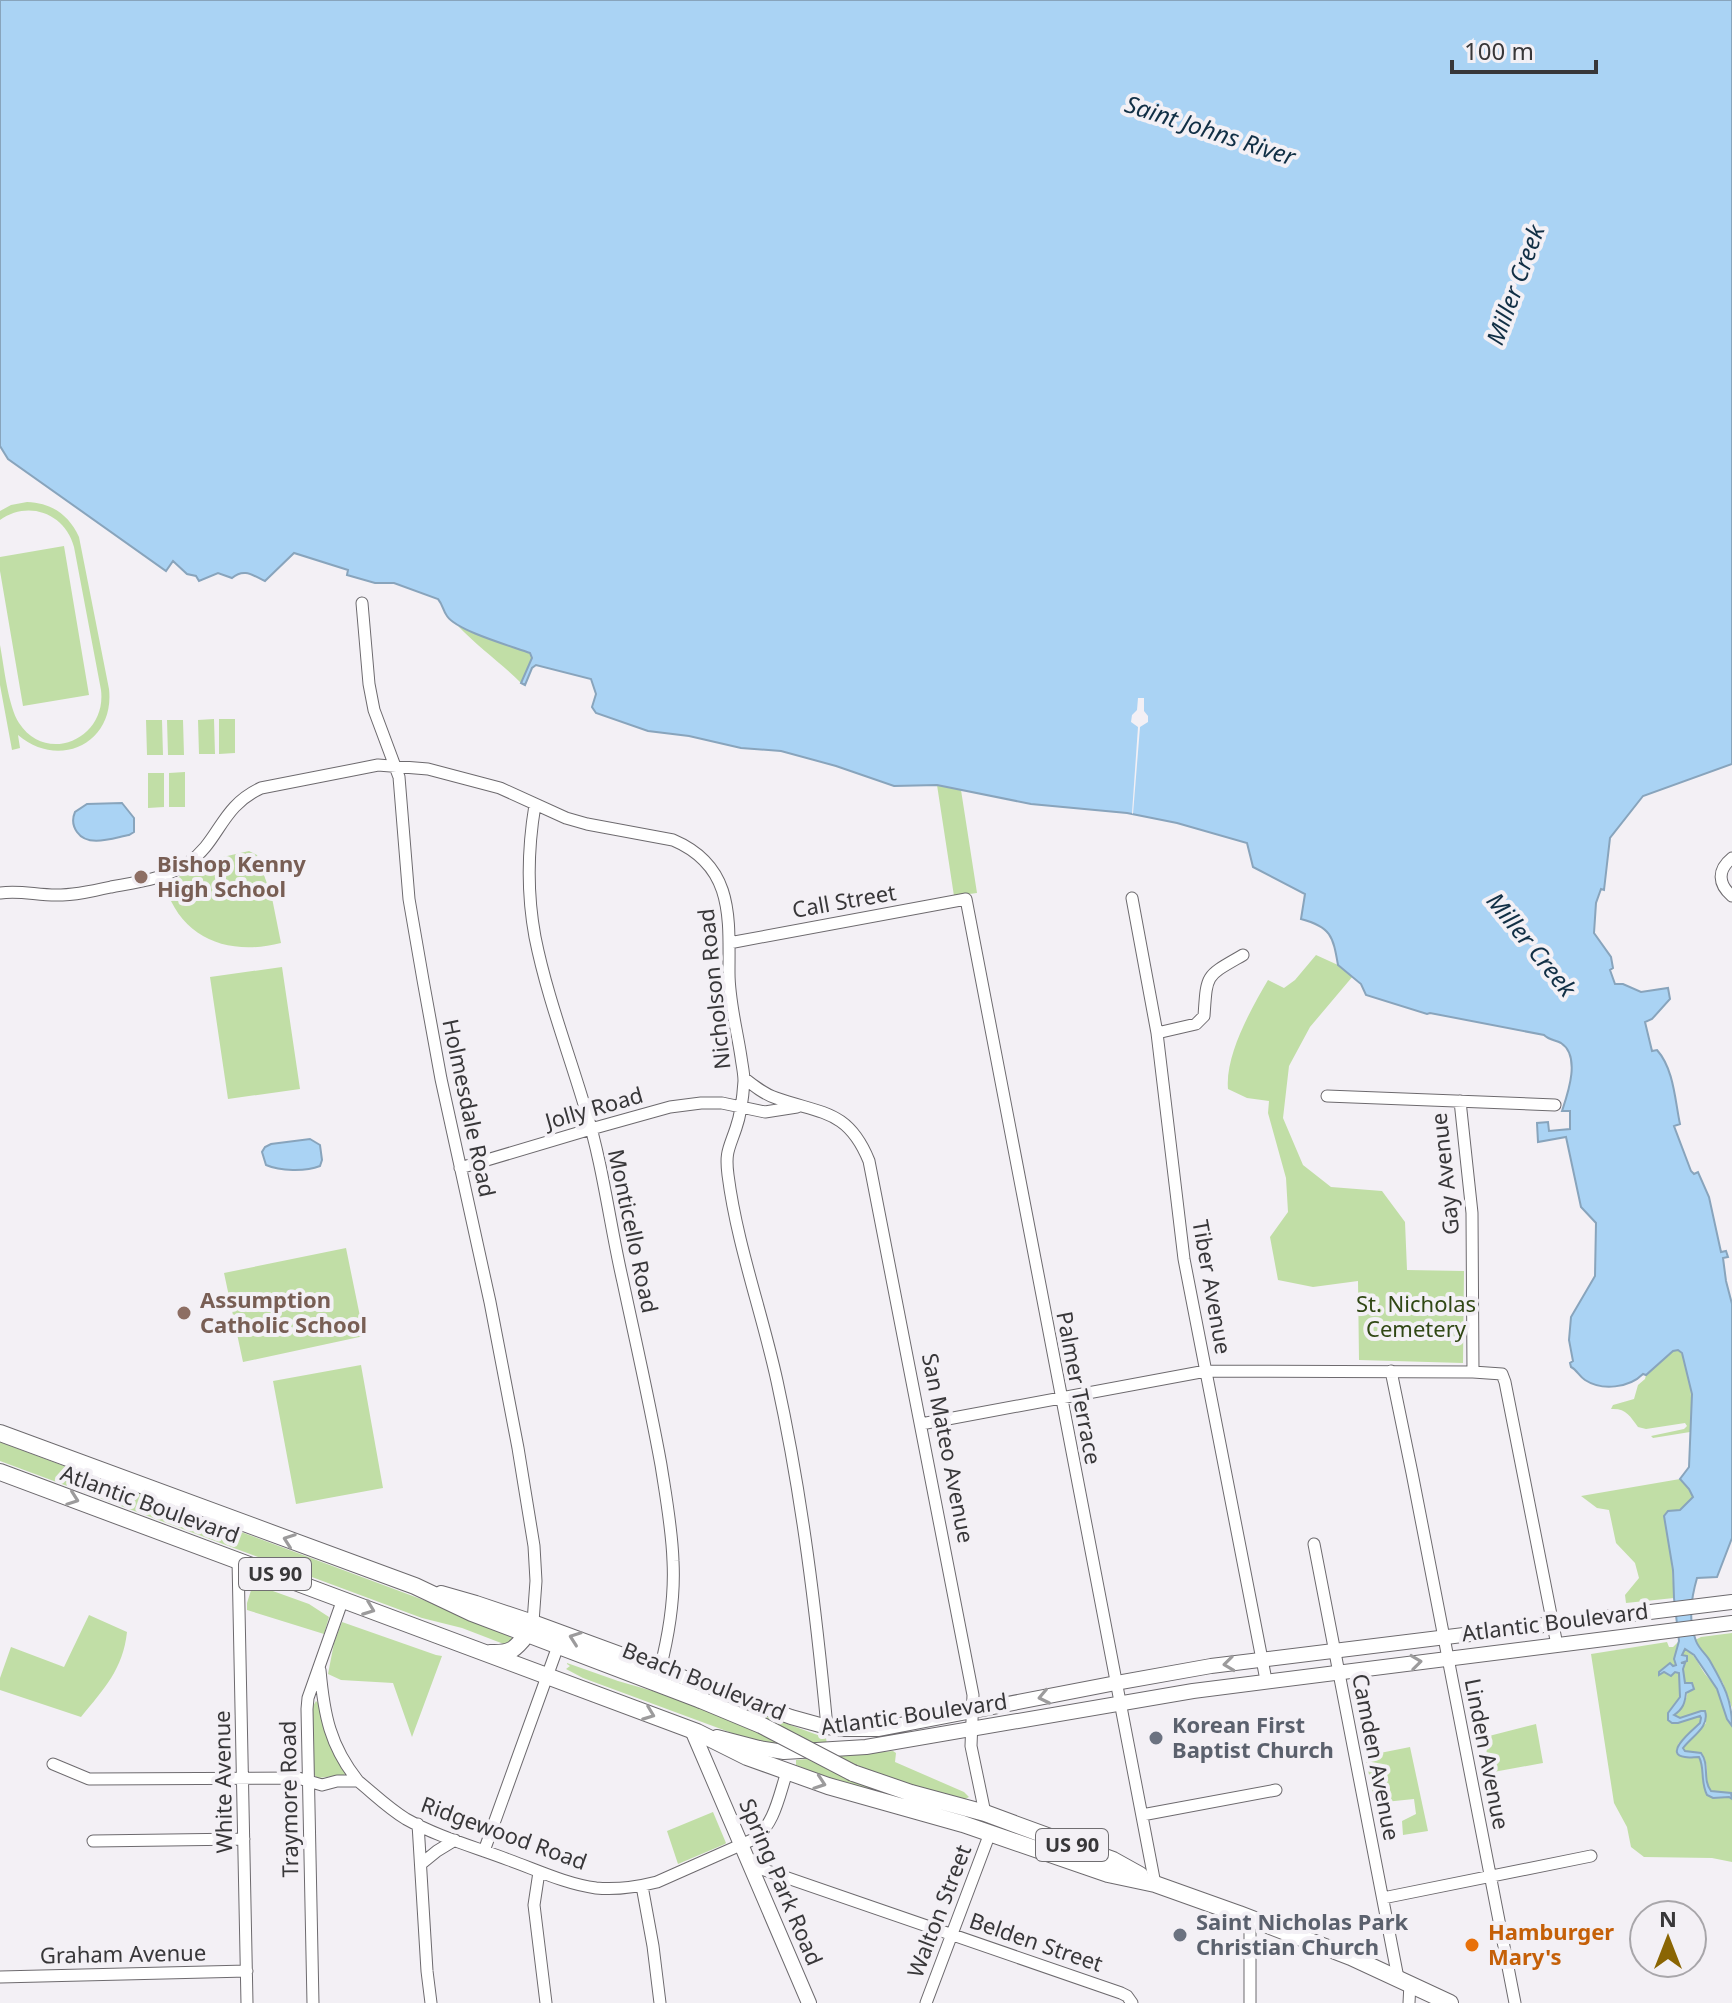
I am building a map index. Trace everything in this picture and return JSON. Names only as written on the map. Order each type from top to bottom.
[{"type":"highway","name":"Beach Boulevard","points":[[0,1433],[415,1586],[472,1613],[530,1628],[558,1646],[761,1725],[853,1773],[985,1813],[1113,1860],[1155,1884]]},
{"type":"highway","name":"Atlantic Boulevard","points":[[0,1473],[694,1731]]},
{"type":"highway","points":[[484,1653],[509,1652],[530,1628]]},
{"type":"highway","name":"Beach Boulevard","points":[[694,1731],[739,1747],[747,1757],[787,1772],[990,1833],[1108,1874],[1155,1884],[1250,1918],[1328,1947],[1450,2003]]},
{"type":"main road","name":"Atlantic Boulevard","points":[[530,1628],[660,1669],[791,1717],[827,1727],[861,1730],[1262,1659],[1732,1602]]},
{"type":"main road","name":"Atlantic Boulevard","points":[[739,1747],[784,1752],[894,1743],[1266,1680],[1732,1623]]},
{"type":"main road","name":"Spring Park Road","points":[[694,1731],[809,2003]]},
{"type":"main road","points":[[713,1779],[716,1755],[739,1747]]},
{"type":"main road","name":"San Mateo Avenue","points":[[985,1813],[990,1833]]},
{"type":"street","name":"Holmesdale Road","points":[[362,603],[369,684],[374,710],[399,777],[409,899],[436,1051],[490,1302],[529,1518],[536,1581],[530,1628]]},
{"type":"street","name":"Nicholson Road","points":[[0,893],[15,890],[68,895],[163,877],[195,858],[231,809],[252,792],[378,765],[428,769],[470,779],[500,788],[566,818],[673,840],[702,857],[718,877],[728,908],[729,978],[744,1078],[736,1128],[728,1146],[728,1176],[751,1285],[776,1377],[805,1533],[827,1727]]},
{"type":"street","name":"Monticello Road","points":[[535,805],[530,833],[535,934],[561,1035],[591,1129],[650,1400],[672,1537],[672,1603],[660,1669]]},
{"type":"street","points":[[1732,858],[1723,869],[1721,879],[1723,888],[1732,896]]},
{"type":"street","name":"Tiber Avenue","points":[[1132,898],[1157,1033],[1184,1259],[1266,1680]]},
{"type":"street","name":"Call Street","points":[[729,943],[966,899]]},
{"type":"street","name":"Palmer Terrace","points":[[966,899],[1155,1884]]},
{"type":"street","points":[[1157,1033],[1196,1024],[1204,1016],[1207,983],[1213,972],[1243,955]]},
{"type":"street","name":"San Mateo Avenue","points":[[744,1078],[774,1097],[821,1110],[839,1119],[854,1133],[869,1161],[973,1695],[971,1746],[985,1813]]},
{"type":"street","name":"Gay Avenue","points":[[1327,1096],[1460,1101],[1472,1213],[1473,1372]]},
{"type":"street","points":[[1460,1101],[1555,1105]]},
{"type":"street","name":"Jolly Road","points":[[460,1168],[670,1107],[722,1103],[740,1107]]},
{"type":"street","points":[[740,1107],[765,1112],[804,1106]]},
{"type":"street","points":[[921,1424],[1206,1371],[1502,1374],[1557,1645]]},
{"type":"street","name":"Linden Avenue","points":[[1391,1371],[1515,2003]]},
{"type":"street","name":"Camden Avenue","points":[[1314,1544],[1383,1898],[1409,2003]]},
{"type":"street","name":"White Avenue","points":[[238,1560],[247,2003]]},
{"type":"street","name":"Traymore Road","points":[[313,2003],[307,1709],[308,1698],[343,1599]]},
{"type":"street","points":[[484,1851],[558,1646]]},
{"type":"street","name":"Ridgewood Road","points":[[320,1666],[328,1728],[346,1765],[358,1781],[387,1806],[418,1824],[571,1883],[596,1888],[642,1886],[742,1846],[761,1834],[769,1823],[787,1772]]},
{"type":"street","points":[[53,1764],[89,1779],[307,1780],[322,1785],[358,1781]]},
{"type":"street","points":[[1142,1815],[1276,1790]]},
{"type":"street","points":[[418,1824],[431,2003]]},
{"type":"street","name":"Walton Street","points":[[926,2003],[990,1833]]},
{"type":"street","points":[[93,1841],[244,1839]]},
{"type":"street","points":[[421,1864],[455,1840]]},
{"type":"street","points":[[1383,1898],[1591,1856]]},
{"type":"street","name":"Belden Street","points":[[750,1865],[1121,1993],[1129,2000]]},
{"type":"street","points":[[539,1872],[534,1905],[546,2003]]},
{"type":"street","points":[[642,1886],[660,2003]]},
{"type":"street","points":[[1250,1918],[1250,2003]]},
{"type":"street","name":"Graham Avenue","points":[[0,1977],[247,1971]]},
{"type":"green space","points":[[27,502],[59,512],[79,537],[109,689],[103,724],[94,737],[66,750],[50,750],[34,745],[18,735],[20,748],[12,750],[0,685],[0,645],[15,716],[31,736],[44,742],[58,744],[72,741],[85,733],[95,722],[100,707],[101,690],[74,547],[69,535],[54,518],[44,513],[22,511],[0,520],[0,511]]},
{"type":"green space","points":[[64,546],[89,695],[23,706],[0,557]]},
{"type":"green space","points":[[458,626],[530,653],[532,658],[521,683],[473,641]]},
{"type":"green space","points":[[214,719],[215,754],[199,754],[198,720]]},
{"type":"green space","points":[[219,719],[235,719],[235,753],[219,754]]},
{"type":"green space","points":[[146,720],[162,720],[163,755],[147,755]]},
{"type":"green space","points":[[167,720],[183,720],[184,755],[168,755]]},
{"type":"green space","points":[[185,772],[185,807],[169,807],[169,773]]},
{"type":"green space","points":[[148,773],[164,773],[164,807],[148,808]]},
{"type":"green space","points":[[937,785],[961,790],[977,893],[954,896]]},
{"type":"green space","points":[[249,851],[257,855],[272,898],[281,943],[244,947],[210,940],[183,920],[165,886],[201,862]]},
{"type":"green space","name":"St. Nicholas Cemetery","points":[[1316,955],[1353,976],[1310,1027],[1289,1066],[1283,1118],[1303,1165],[1331,1187],[1382,1191],[1405,1222],[1407,1270],[1464,1271],[1463,1363],[1359,1360],[1358,1281],[1313,1287],[1278,1280],[1270,1237],[1288,1212],[1286,1178],[1268,1113],[1269,1101],[1247,1098],[1228,1089],[1228,1076],[1240,1033],[1268,980],[1284,988]]},
{"type":"green space","points":[[282,967],[300,1089],[228,1099],[210,977]]},
{"type":"green space","points":[[346,1248],[364,1336],[243,1362],[224,1273]]},
{"type":"green space","points":[[1678,1350],[1690,1377],[1690,1432],[1653,1438],[1651,1436],[1687,1426],[1685,1423],[1646,1429],[1638,1427],[1624,1411],[1611,1409],[1613,1405],[1634,1399],[1638,1385],[1646,1375]]},
{"type":"green space","points":[[361,1365],[383,1488],[296,1504],[273,1381]]},
{"type":"green space","points":[[0,1442],[485,1623],[514,1639],[509,1646],[462,1628],[422,1618],[0,1461]]},
{"type":"green space","points":[[1680,1479],[1693,1498],[1680,1510],[1668,1511],[1674,1598],[1626,1603],[1625,1595],[1639,1578],[1635,1563],[1616,1543],[1609,1510],[1597,1508],[1581,1496]]},
{"type":"green space","points":[[253,1584],[309,1604],[329,1617],[324,1634],[247,1610]]},
{"type":"green space","points":[[89,1615],[127,1632],[117,1668],[81,1717],[0,1690],[0,1678],[11,1647],[64,1667]]},
{"type":"green space","points":[[342,1622],[442,1656],[412,1737],[393,1683],[341,1680],[328,1674]]},
{"type":"green space","points":[[1732,1633],[1732,1708],[1723,1683],[1695,1640]]},
{"type":"green space","points":[[1679,1641],[1677,1666],[1664,1672],[1679,1673],[1680,1697],[1669,1713],[1678,1723],[1701,1716],[1700,1723],[1678,1744],[1683,1757],[1699,1757],[1702,1779],[1713,1798],[1732,1799],[1732,1862],[1712,1858],[1644,1857],[1631,1847],[1627,1827],[1614,1803],[1591,1654],[1667,1642],[1669,1647],[1673,1647]]},
{"type":"green space","points":[[1685,1649],[1714,1685],[1732,1726],[1732,1793],[1711,1791],[1701,1753],[1684,1751],[1683,1747],[1706,1723],[1701,1711],[1680,1718],[1674,1715],[1688,1693],[1681,1663]]},
{"type":"green space","points":[[567,1663],[737,1722],[743,1708],[826,1738],[827,1744],[774,1745],[748,1739],[583,1678],[566,1669],[570,1666]]},
{"type":"green space","points":[[316,1701],[326,1735],[345,1770],[344,1775],[318,1778],[314,1775],[312,1708]]},
{"type":"green space","points":[[1536,1724],[1543,1763],[1488,1773],[1484,1768],[1489,1736]]},
{"type":"green space","points":[[1410,1747],[1428,1831],[1403,1835],[1402,1821],[1416,1814],[1414,1799],[1375,1803],[1365,1756]]},
{"type":"green space","points":[[896,1753],[895,1762],[969,1797],[965,1799],[938,1793],[887,1778],[887,1775],[885,1777],[836,1756]]},
{"type":"green space","points":[[807,1759],[859,1784],[897,1797],[796,1765],[796,1760]]},
{"type":"green space","points":[[713,1812],[726,1843],[678,1864],[667,1831]]},
{"type":"water","points":[[0,0],[1732,0],[1732,764],[1643,796],[1610,838],[1604,890],[1601,889],[1596,903],[1594,933],[1611,957],[1613,968],[1610,970],[1615,984],[1641,992],[1668,988],[1670,999],[1652,1019],[1645,1022],[1652,1051],[1657,1050],[1663,1058],[1670,1076],[1680,1124],[1674,1126],[1691,1171],[1694,1174],[1698,1172],[1709,1197],[1721,1252],[1726,1251],[1728,1257],[1723,1258],[1732,1304],[1732,1538],[1717,1577],[1697,1578],[1691,1617],[1697,1644],[1726,1692],[1732,1726],[1717,1689],[1694,1655],[1685,1649],[1682,1655],[1687,1656],[1687,1661],[1681,1663],[1685,1663],[1685,1683],[1692,1683],[1694,1689],[1686,1693],[1683,1706],[1674,1715],[1680,1718],[1705,1711],[1703,1727],[1683,1748],[1701,1753],[1711,1791],[1731,1793],[1732,1799],[1707,1795],[1699,1757],[1679,1755],[1678,1747],[1701,1718],[1678,1723],[1668,1720],[1668,1713],[1680,1697],[1679,1673],[1671,1676],[1664,1672],[1659,1675],[1670,1663],[1676,1665],[1674,1659],[1679,1641],[1673,1570],[1664,1516],[1668,1511],[1680,1510],[1693,1497],[1680,1479],[1689,1467],[1692,1394],[1682,1353],[1673,1351],[1646,1375],[1623,1385],[1607,1387],[1585,1380],[1570,1363],[1573,1361],[1569,1340],[1571,1317],[1595,1276],[1596,1223],[1581,1207],[1566,1137],[1538,1142],[1537,1123],[1548,1122],[1549,1131],[1570,1129],[1570,1111],[1562,1111],[1572,1065],[1567,1049],[1544,1035],[1427,1014],[1366,995],[1361,984],[1338,965],[1332,940],[1325,929],[1301,919],[1305,894],[1253,867],[1247,843],[1177,823],[1127,813],[1031,804],[937,785],[894,786],[781,751],[741,748],[689,736],[648,731],[596,713],[592,707],[596,694],[591,679],[536,665],[525,685],[521,683],[532,658],[530,653],[485,638],[453,622],[438,599],[394,583],[375,583],[347,575],[348,570],[294,553],[265,581],[244,573],[232,578],[218,573],[199,581],[173,561],[166,571],[8,459],[0,446]]},
{"type":"water","points":[[122,803],[134,818],[134,832],[129,835],[94,841],[82,837],[75,829],[75,812],[87,804]]},
{"type":"water","points":[[310,1139],[320,1145],[320,1166],[293,1170],[266,1165],[262,1152],[265,1147]]},
{"type":"pier","points":[[1138,698],[1144,698],[1148,722],[1140,727],[1133,814],[1138,727],[1131,722]]},
{"type":"place","name":"Bishop Kenny High School","points":[[141,877]]},
{"type":"place","name":"Assumption Catholic School","points":[[184,1313]]},
{"type":"place","name":"Korean First Baptist Church","points":[[1156,1738]]},
{"type":"place","name":"Saint Nicholas Park Christian Church","points":[[1180,1935]]},
{"type":"place","name":"Hamburger Mary's","points":[[1472,1945]]},
{"type":"water label","name":"Saint Johns River","points":[[1210,131]]},
{"type":"water label","name":"Miller Creek","points":[[1516,285]]},
{"type":"water label","name":"Miller Creek","points":[[1531,945]]}]
